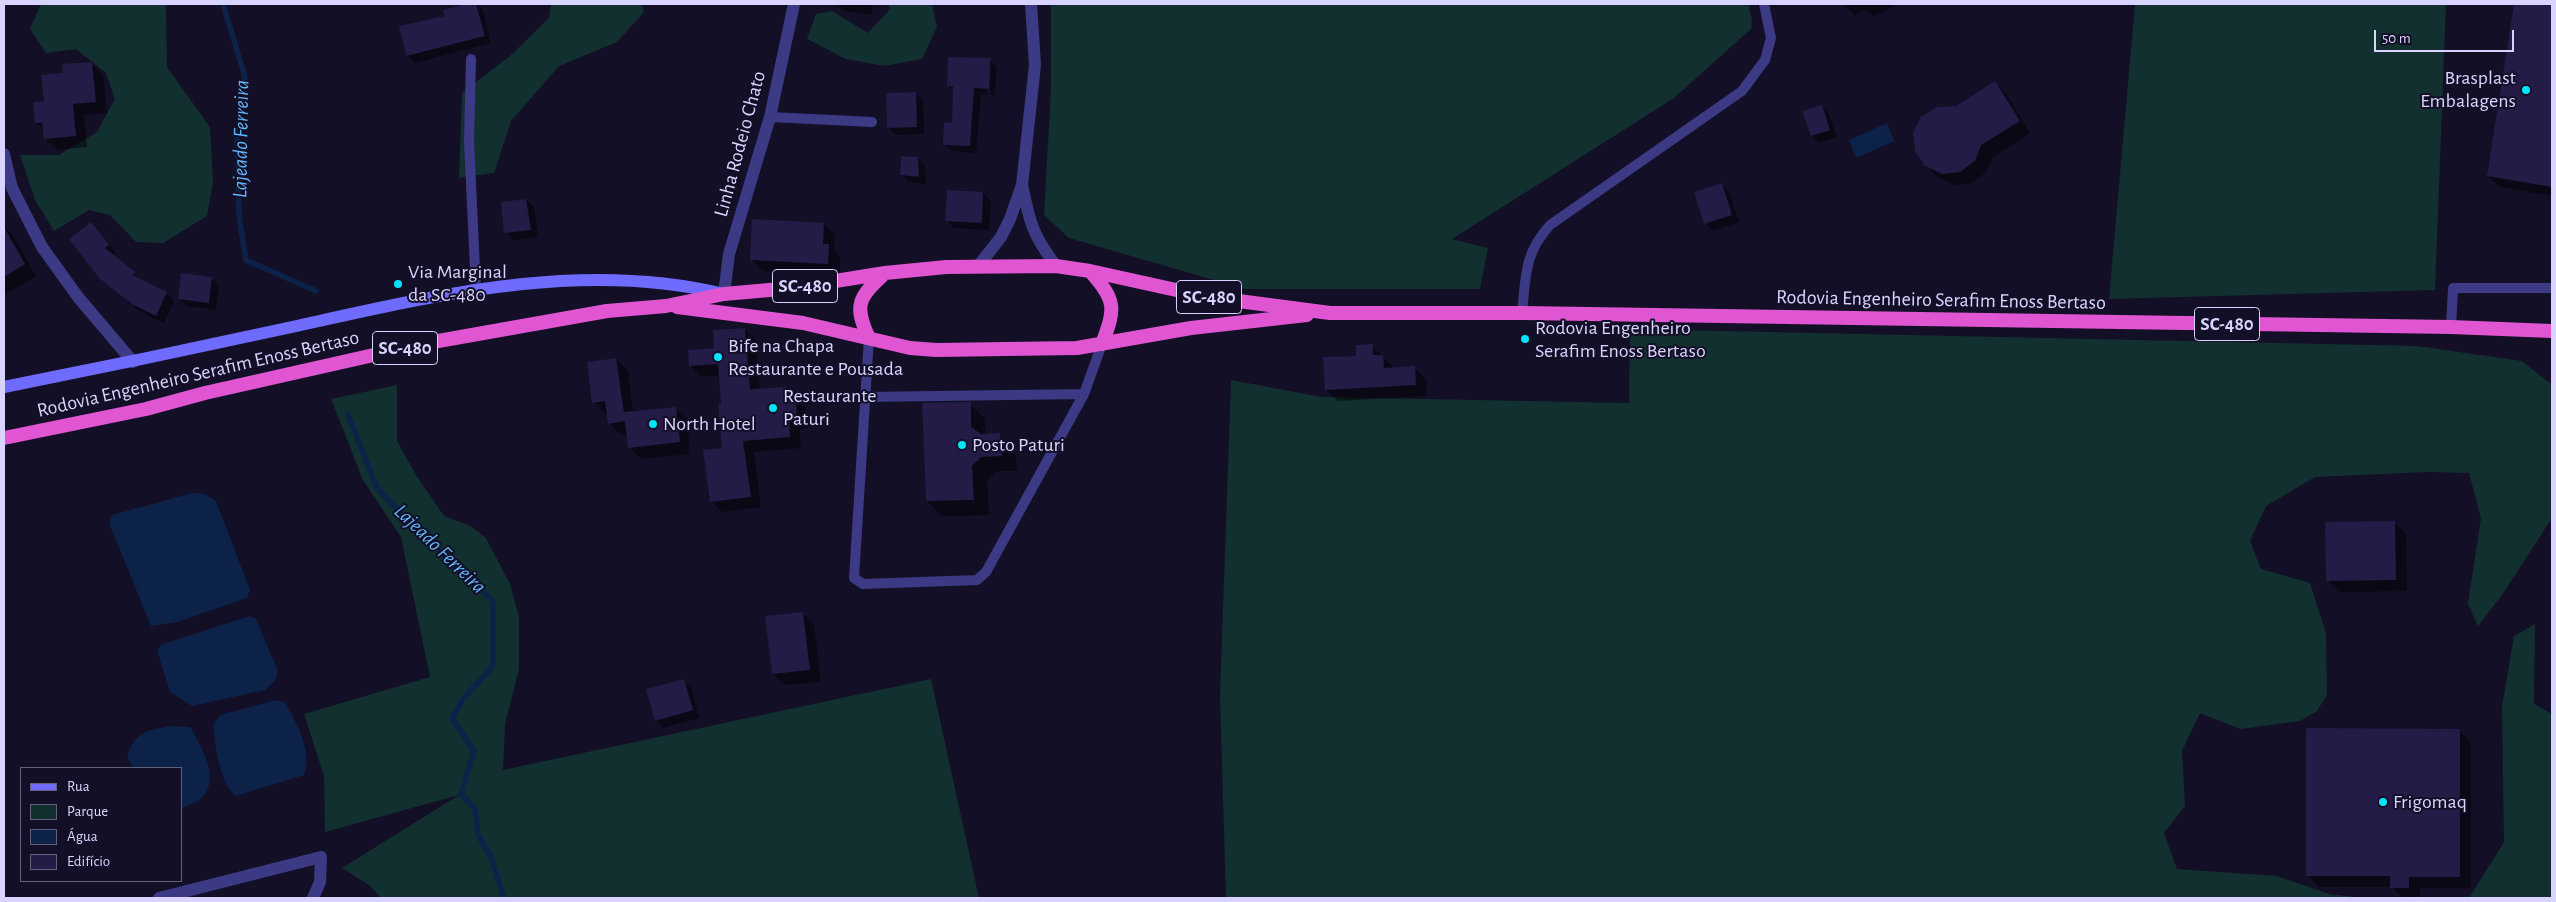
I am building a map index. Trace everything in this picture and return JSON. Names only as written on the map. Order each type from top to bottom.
[{"type":"highway","name":"Rodovia Engenheiro Serafim Enoss Bertaso","points":[[4,438],[146,409],[205,393],[428,343],[606,311],[666,306],[724,294],[792,288],[885,273],[979,265],[1056,266],[1090,271],[1208,297],[1330,312],[1522,313],[2451,327],[2552,331]]},
{"type":"highway","points":[[1090,271],[1106,290],[1113,307],[1102,344]]},
{"type":"highway","points":[[869,338],[861,320],[859,306],[867,290],[885,273]]},
{"type":"highway","name":"Rodovia Engenheiro Serafim Enoss Bertaso","points":[[666,306],[803,323],[910,348],[936,350],[1047,350],[1102,344],[1192,328],[1330,312]]},
{"type":"main road","points":[[4,387],[133,362],[396,304],[476,290],[544,281],[636,279],[692,286],[724,294]]},
{"type":"street","name":"Linha Rodeio Chato","points":[[724,294],[729,254],[770,117],[794,4]]},
{"type":"street","points":[[979,265],[1007,225],[1022,185],[1035,65],[1031,4]]},
{"type":"street","points":[[4,154],[12,188],[42,247],[78,297],[133,362]]},
{"type":"street","points":[[1022,185],[1030,222],[1037,240],[1056,266]]},
{"type":"street","points":[[159,898],[321,857],[320,882],[313,898]]},
{"type":"lane","points":[[1522,313],[1528,258],[1537,240],[1550,225],[1742,92],[1765,60],[1771,38],[1764,4]]},
{"type":"lane","points":[[471,60],[469,141],[476,290]]},
{"type":"lane","points":[[770,117],[872,122]]},
{"type":"lane","points":[[2451,327],[2453,288],[2552,288]]},
{"type":"lane","points":[[869,338],[854,578],[863,584],[977,580],[986,572],[1084,394],[1102,344]]},
{"type":"lane","points":[[864,397],[1084,394]]},
{"type":"green space","points":[[41,4],[166,4],[167,67],[210,127],[213,182],[207,216],[163,243],[136,242],[110,215],[89,210],[54,231],[35,200],[20,155],[59,155],[97,132],[115,99],[106,73],[76,49],[46,53],[30,29]]},
{"type":"green space","points":[[551,4],[642,4],[644,12],[617,42],[559,66],[511,121],[494,173],[459,178],[462,93],[510,56],[549,18]]},
{"type":"green space","points":[[889,4],[932,4],[937,27],[922,59],[884,66],[846,59],[807,39],[816,14],[832,11],[868,33],[890,9]]},
{"type":"green space","points":[[1051,4],[1748,4],[1752,20],[1751,29],[1674,98],[1452,239],[1488,248],[1480,289],[1245,289],[1069,238],[1044,215],[1051,89]]},
{"type":"green space","points":[[2135,4],[2446,4],[2435,290],[2109,299]]},
{"type":"green space","points":[[1630,329],[2417,346],[2522,361],[2552,385],[2552,518],[2502,595],[2478,626],[2468,604],[2481,518],[2469,473],[2427,472],[2315,477],[2266,506],[2250,541],[2261,569],[2310,583],[2326,633],[2327,695],[2317,711],[2300,721],[2240,729],[2200,713],[2182,751],[2185,806],[2164,833],[2177,869],[2277,876],[2329,894],[2364,898],[1226,898],[1220,696],[1231,380],[1322,397],[1629,403]]},
{"type":"green space","points":[[397,385],[397,441],[416,475],[444,516],[471,526],[486,538],[510,584],[519,617],[519,669],[505,724],[503,770],[931,679],[979,898],[381,898],[369,885],[342,868],[459,795],[325,832],[324,776],[304,714],[430,677],[401,537],[363,480],[331,399]]},
{"type":"green space","points":[[2535,624],[2534,704],[2552,714],[2552,898],[2469,898],[2504,842],[2502,707],[2514,636]]},
{"type":"water","points":[[1887,123],[1894,141],[1856,158],[1849,140]]},
{"type":"water","points":[[192,493],[205,494],[216,501],[250,590],[247,598],[177,622],[151,626],[109,523],[112,515]]},
{"type":"water","points":[[250,616],[256,619],[278,671],[275,681],[265,690],[192,706],[170,692],[157,650],[163,644]]},
{"type":"water","points":[[277,700],[285,702],[302,737],[306,757],[304,775],[235,796],[229,789],[221,772],[213,725],[220,715]]},
{"type":"water","points":[[169,726],[190,727],[203,751],[210,778],[205,794],[198,801],[182,808],[182,767],[132,767],[127,755],[131,747],[139,736]]},
{"type":"building","points":[[466,4],[476,4],[485,36],[406,56],[399,26],[445,16],[443,10]]},
{"type":"building","name":"Brasplast Embalagens","points":[[2514,4],[2552,4],[2552,187],[2487,176]]},
{"type":"building","points":[[948,57],[990,58],[989,89],[974,88],[970,146],[943,145],[944,122],[952,123],[953,87],[947,86]]},
{"type":"building","points":[[92,62],[96,102],[73,104],[76,136],[44,139],[42,123],[35,123],[33,102],[44,101],[41,75],[63,73],[62,64]]},
{"type":"building","points":[[1995,81],[2020,121],[1981,145],[1975,161],[1960,172],[1942,174],[1925,166],[1915,151],[1913,133],[1921,117],[1937,107],[1956,106]]},
{"type":"building","points":[[916,92],[917,127],[887,128],[886,93]]},
{"type":"building","points":[[1822,105],[1830,130],[1811,136],[1802,111]]},
{"type":"building","points":[[901,156],[918,157],[919,177],[900,175]]},
{"type":"building","points":[[1722,183],[1732,215],[1704,224],[1694,192]]},
{"type":"building","points":[[947,190],[983,192],[982,223],[945,221]]},
{"type":"building","points":[[526,199],[531,230],[504,233],[501,202]]},
{"type":"building","points":[[752,219],[824,223],[823,244],[829,244],[828,264],[750,260]]},
{"type":"building","points":[[91,222],[109,245],[105,248],[135,272],[133,275],[167,292],[156,316],[132,304],[99,278],[69,239]]},
{"type":"building","points":[[4,227],[25,264],[4,277]]},
{"type":"building","points":[[181,273],[212,277],[209,303],[178,299]]},
{"type":"building","points":[[745,328],[750,389],[786,387],[788,399],[796,398],[797,417],[789,418],[790,437],[743,441],[751,497],[710,502],[703,450],[722,448],[718,404],[721,404],[718,364],[689,366],[688,350],[714,348],[713,330]]},
{"type":"building","points":[[1373,344],[1373,355],[1383,355],[1384,368],[1415,366],[1416,385],[1325,390],[1323,357],[1356,356],[1356,345]]},
{"type":"building","points":[[616,358],[625,419],[624,412],[676,407],[680,442],[628,448],[625,421],[608,424],[605,401],[592,403],[587,362]]},
{"type":"building","name":"Posto Paturi","points":[[971,402],[971,427],[981,434],[1000,433],[1002,456],[981,457],[972,466],[974,500],[926,501],[922,403]]},
{"type":"building","points":[[2395,521],[2396,580],[2326,581],[2325,522]]},
{"type":"building","points":[[803,612],[810,670],[772,674],[765,616]]},
{"type":"building","points":[[684,679],[693,710],[655,721],[646,689]]},
{"type":"building","name":"Frigomaq","points":[[2306,728],[2460,729],[2460,877],[2409,877],[2409,888],[2390,888],[2390,876],[2306,876]]},
{"type":"waterway","name":"Lajeado Ferreira","points":[[223,4],[245,77],[237,140],[239,216],[246,260],[316,291]]},
{"type":"waterway","name":"Lajeado Ferreira","points":[[348,415],[377,488],[422,535],[493,601],[493,666],[463,699],[452,718],[474,751],[461,794],[475,809],[478,835],[491,857],[504,898]]},
{"type":"place","name":"Brasplast Embalagens","points":[[2526,90]]},
{"type":"place","name":"Via Marginal da SC-480","points":[[398,284]]},
{"type":"place","name":"Rodovia Engenheiro Serafim Enoss Bertaso","points":[[1525,339]]},
{"type":"place","name":"Bife na Chapa Restaurante e Pousada","points":[[718,357]]},
{"type":"place","name":"Restaurante Paturi","points":[[773,408]]},
{"type":"place","name":"North Hotel","points":[[653,424]]},
{"type":"place","name":"Posto Paturi","points":[[962,445]]},
{"type":"place","name":"Frigomaq","points":[[2383,802]]}]
